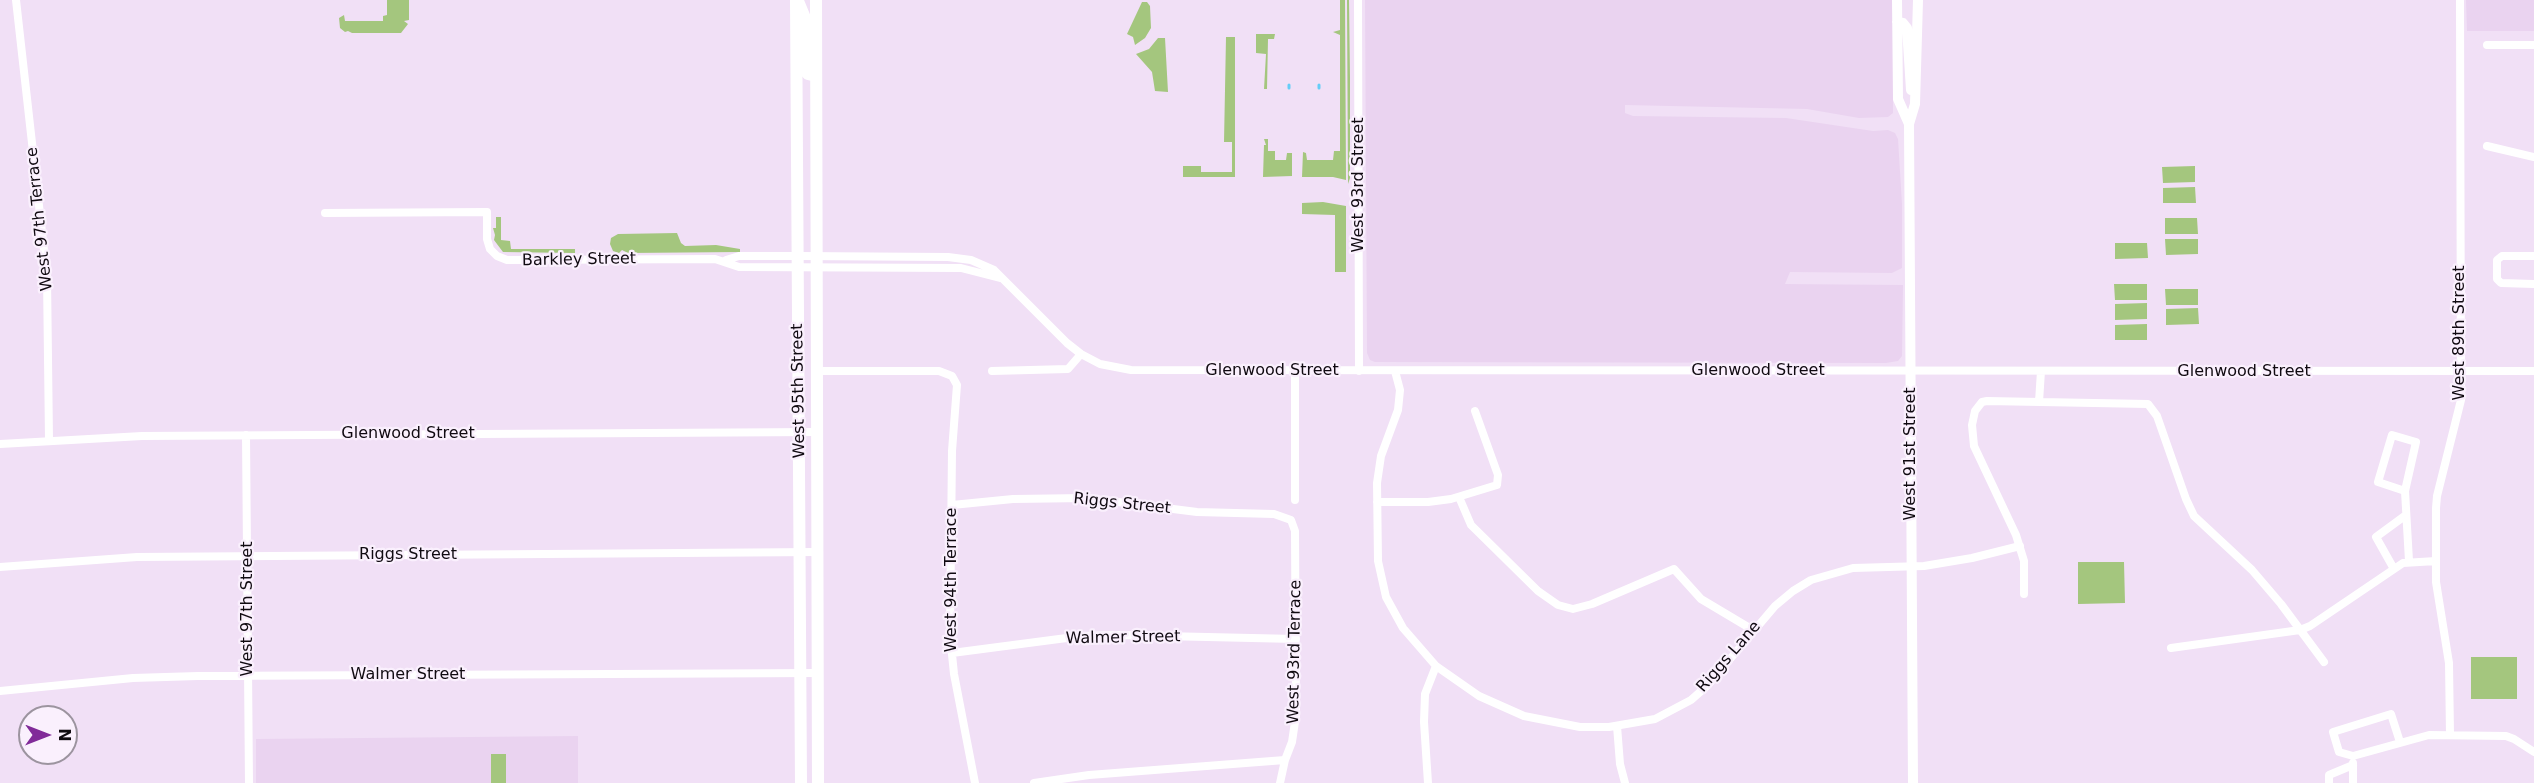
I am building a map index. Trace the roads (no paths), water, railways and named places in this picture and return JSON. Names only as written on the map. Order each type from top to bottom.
[{"type":"main road","points":[[797,0],[805,18],[808,74],[816,76]]},
{"type":"main road","name":"West 95th Street","points":[[797,0],[801,783]]},
{"type":"main road","name":"West 95th Street","points":[[816,0],[815,371],[818,783]]},
{"type":"street","name":"West 97th Terrace","points":[[16,0],[47,277],[49,440]]},
{"type":"street","name":"West 93rd Street","points":[[1358,0],[1359,371]]},
{"type":"street","name":"West 91st Street","points":[[1897,0],[1898,99],[1909,124]]},
{"type":"street","points":[[1904,0],[1904,17],[1917,20]]},
{"type":"street","name":"West 91st Street","points":[[1913,783],[1909,124],[1916,104],[1918,0]]},
{"type":"street","name":"West 89th Street","points":[[2450,735],[2450,670],[2437,592],[2436,561],[2437,496],[2460,408],[2460,0]]},
{"type":"street","points":[[1897,22],[1904,23],[1907,28],[1909,89],[1916,94]]},
{"type":"street","points":[[2487,45],[2534,45]]},
{"type":"street","points":[[2487,146],[2534,157]]},
{"type":"street","name":"Barkley Street","points":[[325,213],[487,212],[487,239],[490,249],[497,256],[507,260],[726,260],[739,256],[816,262],[960,268],[1000,278],[1081,354]]},
{"type":"street","points":[[2534,256],[2502,256],[2497,260],[2499,282],[2534,284]]},
{"type":"street","name":"Glenwood Street","points":[[1081,354],[1100,363],[1131,370],[2534,371]]},
{"type":"street","points":[[992,371],[1068,369],[1081,354]]},
{"type":"street","name":"West 94th Terrace","points":[[815,371],[939,371],[952,376],[957,385],[952,451],[950,635],[954,674],[975,783]]},
{"type":"street","points":[[1295,371],[1295,500]]},
{"type":"street","name":"Riggs Lane","points":[[1395,371],[1400,390],[1398,410],[1381,456],[1378,471],[1378,561],[1386,597],[1402,628],[1436,666],[1479,696],[1524,716],[1580,727],[1617,726],[1655,718],[1691,700],[1708,685],[1775,606],[1811,580],[1853,568],[1911,566],[1957,561],[2020,546]]},
{"type":"street","points":[[2039,402],[2041,371]]},
{"type":"street","points":[[2024,594],[2024,561],[2020,546],[1976,451],[1973,439],[1973,417],[1978,405],[1987,401],[2141,403],[2152,406],[2194,516],[2252,570],[2324,662]]},
{"type":"street","points":[[1377,502],[1428,502],[1459,497],[1497,485],[1498,475],[1475,411]]},
{"type":"street","name":"Glenwood Street","points":[[0,444],[142,436],[816,432]]},
{"type":"street","name":"West 97th Street","points":[[246,435],[249,783]]},
{"type":"street","points":[[2404,491],[2378,482],[2392,435],[2416,442],[2404,491],[2409,561]]},
{"type":"street","points":[[1459,497],[1471,525],[1538,591],[1558,605],[1573,609],[1592,604],[1674,569],[1701,599],[1754,630]]},
{"type":"street","name":"Riggs Street","points":[[952,505],[1013,499],[1086,498],[1197,512],[1274,514],[1292,520]]},
{"type":"street","points":[[2394,569],[2376,537],[2406,515]]},
{"type":"street","name":"West 93rd Terrace","points":[[1280,783],[1292,742],[1296,715],[1295,531],[1292,520]]},
{"type":"street","name":"Riggs Street","points":[[0,567],[137,557],[817,552]]},
{"type":"street","points":[[2171,648],[2300,630],[2310,626],[2409,561],[2436,561]]},
{"type":"street","name":"Walmer Street","points":[[952,653],[1082,636],[1296,639]]},
{"type":"street","points":[[1428,783],[1424,722],[1425,694],[1436,666]]},
{"type":"street","name":"Walmer Street","points":[[0,691],[133,678],[817,673]]},
{"type":"street","points":[[2353,761],[2338,752],[2333,732],[2391,714],[2400,742]]},
{"type":"street","points":[[1617,726],[1620,764],[1625,783]]},
{"type":"street","points":[[2329,783],[2329,775],[2353,761],[2400,742],[2429,735],[2506,736],[2534,752]]},
{"type":"street","points":[[1034,783],[1089,775],[1285,760]]},
{"type":"street","points":[[2352,783],[2353,761]]}]
